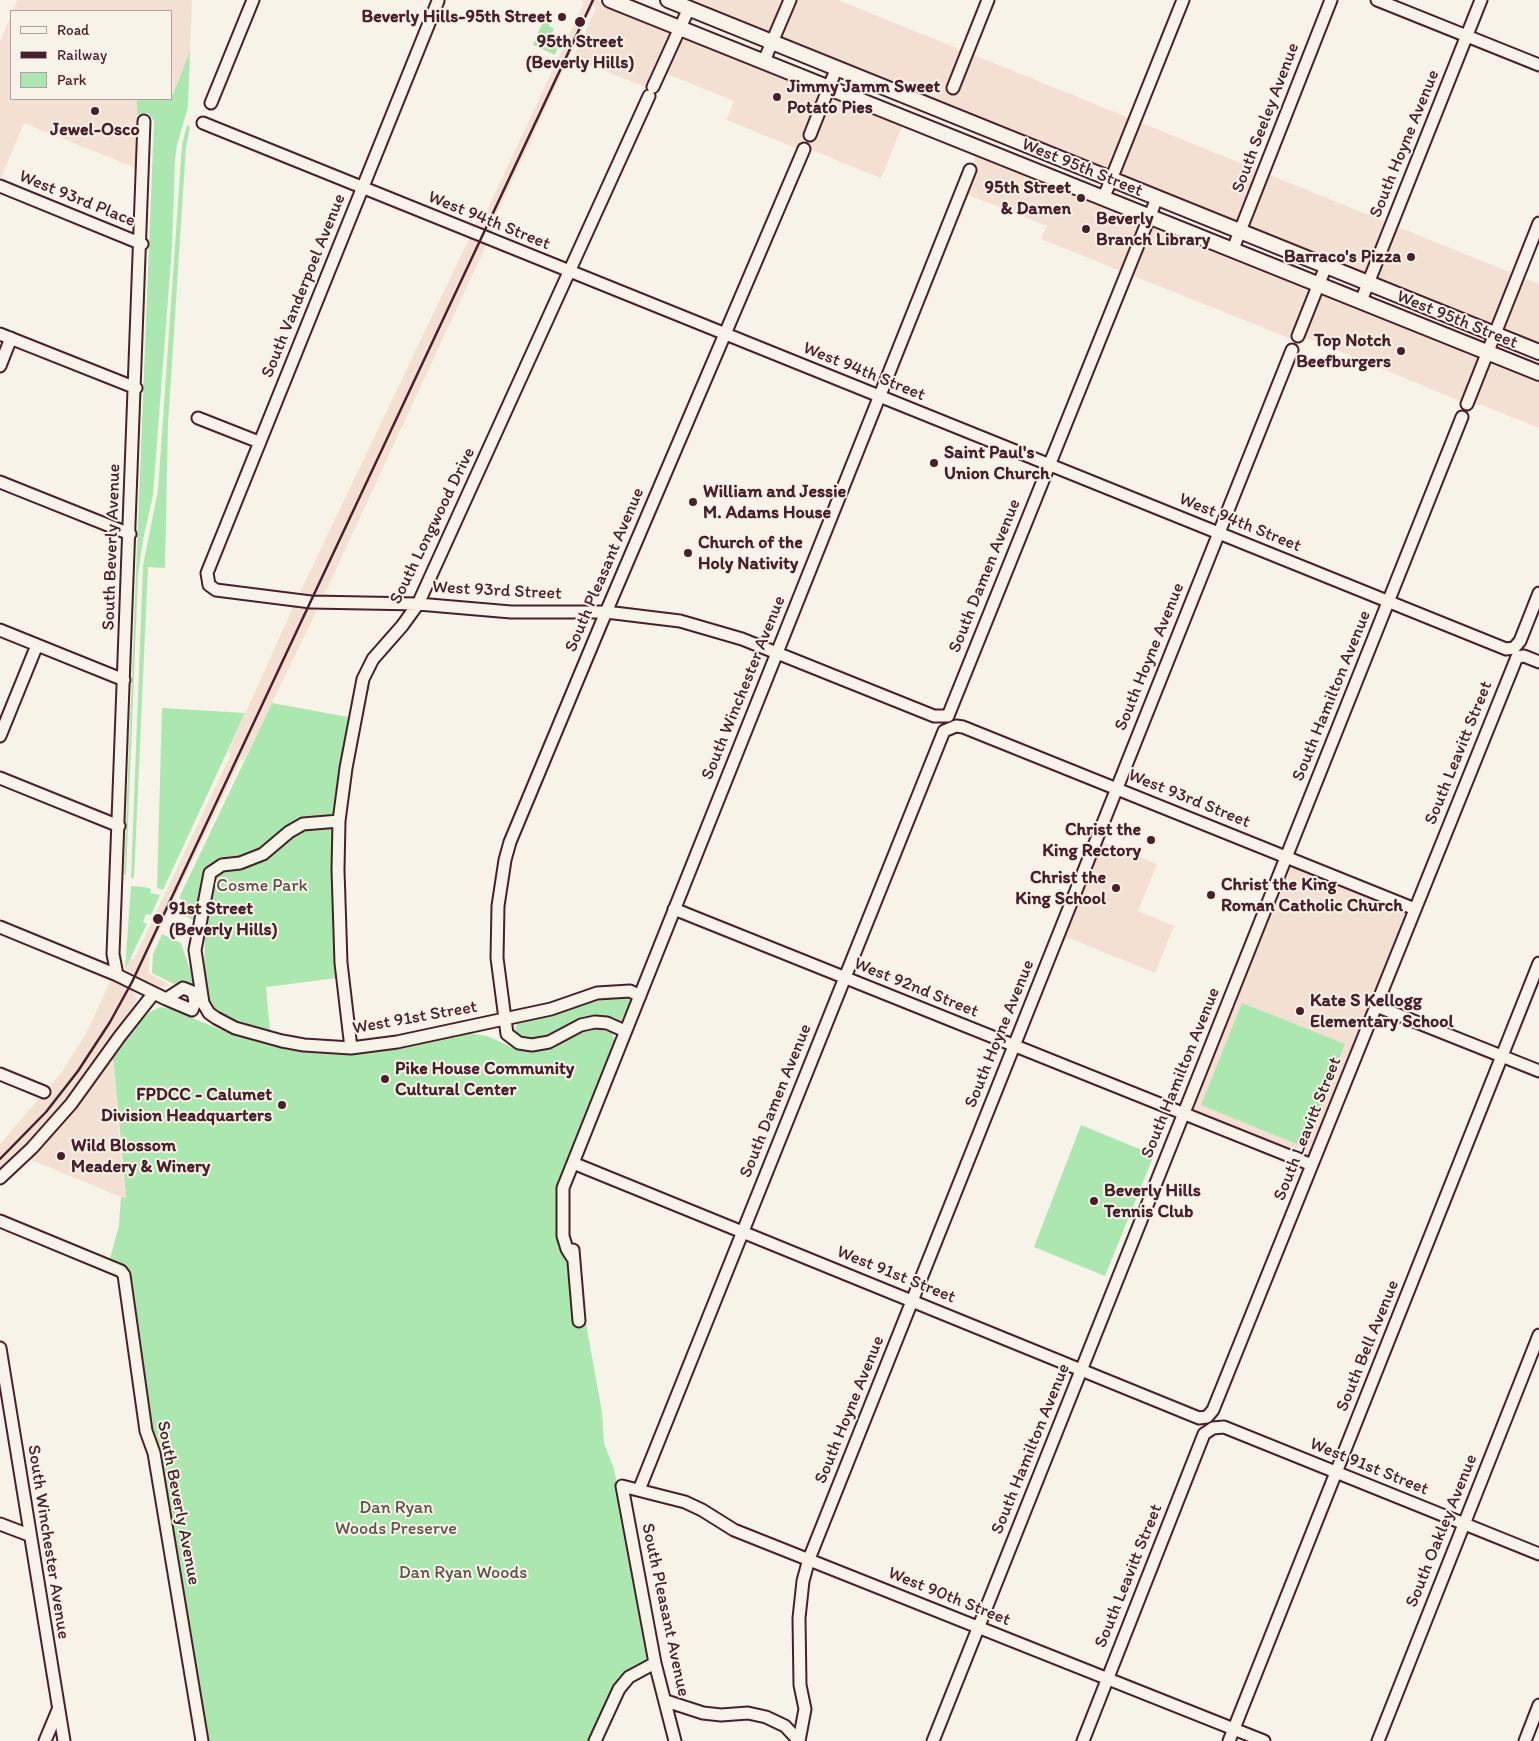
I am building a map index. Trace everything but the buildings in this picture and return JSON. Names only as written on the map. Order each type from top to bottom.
[{"type":"main road","name":"West 95th Street","points":[[610,0],[1150,215],[1539,373]]},
{"type":"main road","name":"West 95th Street","points":[[668,0],[1539,352]]},
{"type":"street","points":[[211,103],[253,0]]},
{"type":"street","points":[[764,61],[790,0]]},
{"type":"street","points":[[953,88],[988,0]]},
{"type":"street","points":[[1104,197],[1183,0]]},
{"type":"street","name":"South Seeley Avenue","points":[[1233,249],[1331,0]]},
{"type":"street","points":[[1377,0],[1539,65]]},
{"type":"street","name":"South Hoyne Avenue","points":[[1361,301],[1481,0]]},
{"type":"street","name":"South Vanderpoel Avenue","points":[[209,585],[207,573],[438,1]]},
{"type":"street","name":"South Longwood Drive","points":[[351,1048],[338,920],[339,821],[346,768],[363,679],[373,659],[402,626],[418,604],[689,8]]},
{"type":"street","points":[[810,135],[836,67]]},
{"type":"street","name":"South Beverly Avenue","points":[[117,975],[113,954],[142,244],[144,121]]},
{"type":"street","name":"West 94th Street","points":[[203,123],[1388,602],[1506,649],[1519,650],[1539,662]]},
{"type":"street","name":"South Pleasant Avenue","points":[[503,1019],[497,958],[498,906],[505,860],[510,842],[804,149]]},
{"type":"street","name":"South Winchester Avenue","points":[[573,1163],[970,170]]},
{"type":"street","name":"West 93rd Place","points":[[0,186],[142,244]]},
{"type":"street","name":"South Damen Avenue","points":[[639,1490],[941,735],[949,722],[1049,465],[1157,198]]},
{"type":"street","points":[[1467,404],[1539,223]]},
{"type":"street","points":[[1298,336],[1326,266]]},
{"type":"street","points":[[0,366],[5,336],[136,388]]},
{"type":"street","name":"South Hoyne Avenue","points":[[799,1741],[805,1709],[800,1685],[799,1618],[803,1581],[809,1559],[1115,788],[1292,350]]},
{"type":"street","name":"South Hamilton Avenue","points":[[934,1741],[1462,417]]},
{"type":"street","points":[[198,418],[259,442]]},
{"type":"street","points":[[0,482],[130,534]]},
{"type":"street","name":"West 93rd Street","points":[[209,585],[227,593],[306,601],[418,604],[512,612],[606,612],[680,622],[714,630],[778,652],[1415,909]]},
{"type":"street","name":"South Leavitt Street","points":[[1207,1417],[1212,1414],[1519,650],[1539,593]]},
{"type":"street","points":[[0,630],[124,680]]},
{"type":"street","points":[[0,736],[37,645]]},
{"type":"street","points":[[0,778],[119,826]]},
{"type":"street","name":"West 91st Street","points":[[339,821],[303,824],[289,832],[263,854],[240,863],[215,868],[210,874],[195,943],[195,960],[204,1003],[209,1013],[235,1028],[304,1045],[351,1048],[397,1042],[551,1009],[597,993],[630,991],[640,996]]},
{"type":"street","name":"West 92nd Street","points":[[674,909],[1312,1165]]},
{"type":"street","points":[[0,927],[117,975],[166,999],[192,1010],[194,996],[189,989],[178,989],[166,999]]},
{"type":"street","name":"South Bell Avenue","points":[[1230,1741],[1539,963]]},
{"type":"street","points":[[0,1178],[32,1148],[71,1104],[154,993]]},
{"type":"street","points":[[1376,1006],[1539,1070]]},
{"type":"street","points":[[503,1019],[507,1034],[511,1038],[519,1043],[532,1045],[549,1042],[581,1025],[595,1022],[607,1023],[626,1031]]},
{"type":"street","points":[[0,1074],[44,1092]]},
{"type":"street","points":[[573,1163],[563,1188],[561,1200],[564,1223],[573,1248],[572,1257],[578,1321]]},
{"type":"street","name":"West 91st Street","points":[[573,1163],[1199,1418],[1207,1417]]},
{"type":"street","name":"South Beverly Avenue","points":[[0,1221],[121,1271],[124,1276],[146,1431],[154,1453],[202,1741]]},
{"type":"street","name":"South Oakley Avenue","points":[[1378,1741],[1539,1335]]},
{"type":"street","name":"South Winchester Avenue","points":[[0,1348],[64,1741]]},
{"type":"street","name":"West 91st Street","points":[[1212,1428],[1224,1427],[1539,1554]]},
{"type":"street","name":"South Leavitt Street","points":[[1082,1741],[1204,1434],[1212,1428]]},
{"type":"street","name":"South Pleasant Avenue","points":[[622,1486],[655,1663],[675,1741]]},
{"type":"street","name":"West 90th Street","points":[[622,1486],[685,1502],[734,1530],[1264,1741]]},
{"type":"street","points":[[0,1524],[29,1535]]},
{"type":"street","points":[[595,1741],[619,1689],[629,1677],[655,1663]]},
{"type":"street","points":[[666,1701],[703,1713],[721,1715],[748,1713],[766,1717],[785,1726],[799,1741]]},
{"type":"street","points":[[1525,1741],[1539,1705]]},
{"type":"street","points":[[45,1741],[58,1710]]},
{"type":"shaded area","points":[[17,0],[192,0],[190,51],[173,94],[172,10],[13,10]]},
{"type":"shaded area","points":[[581,0],[596,0],[903,124],[881,178],[812,150],[810,154],[727,120],[734,101],[667,74],[658,92],[573,58],[596,8],[593,6],[492,224],[495,226],[319,606],[244,760],[241,759],[149,952],[149,973],[171,986],[158,987],[125,969],[130,958],[134,959],[231,754],[228,752],[294,605],[479,218],[483,219],[584,3]]},
{"type":"shaded area","points":[[679,0],[838,0],[1539,284],[1539,346]]},
{"type":"shaded area","points":[[10,17],[10,100],[137,100],[139,169],[24,123],[0,180],[0,42]]},
{"type":"shaded area","points":[[977,153],[1539,380],[1539,428],[1482,405],[1467,404],[1313,340],[1298,336],[1289,338],[1041,239],[1047,226],[961,192]]},
{"type":"shaded area","name":"Christ the King School","points":[[1102,842],[1157,864],[1138,911],[1174,926],[1155,973],[1064,936]]},
{"type":"shaded area","name":"Kate S Kellogg Elementary School","points":[[1291,866],[1407,912],[1309,1157],[1193,1110]]},
{"type":"shaded area","points":[[111,979],[128,986],[137,1000],[136,1005],[68,1099],[31,1141],[0,1171],[0,1144],[62,1072],[88,1030]]},
{"type":"shaded area","points":[[113,1056],[126,1199],[29,1159],[81,1101]]},
{"type":"green space","points":[[544,19],[550,22],[549,26],[554,28],[552,34],[561,38],[555,55],[533,45]]},
{"type":"green space","points":[[190,51],[188,107],[177,145],[175,160],[172,247],[153,495],[143,540],[138,575],[126,875],[124,874],[154,121],[148,113],[137,115],[137,100],[172,100]]},
{"type":"green space","points":[[187,125],[190,127],[186,147],[168,424],[165,568],[148,567],[134,878],[131,878],[143,566],[158,490],[182,145]]},
{"type":"green space","name":"Cosme Park","points":[[272,703],[348,717],[336,800],[332,858],[333,945],[337,978],[266,987],[270,1031],[223,1017],[213,1012],[207,1003],[204,980],[205,926],[177,912],[183,900],[179,898]]},
{"type":"green space","points":[[162,708],[245,713],[163,890],[157,888]]},
{"type":"green space","points":[[131,886],[145,887],[151,889],[150,893],[160,895],[151,915],[146,914],[143,922],[147,924],[125,969]]},
{"type":"green space","points":[[162,934],[181,943],[198,993],[189,983],[179,982],[174,984],[152,973],[153,954]]},
{"type":"green space","points":[[629,998],[630,1003],[620,1023],[543,1039],[524,1039],[515,1035],[514,1031],[518,1022],[555,1015],[584,1002]]},
{"type":"green space","points":[[1242,1003],[1345,1044],[1304,1147],[1201,1105]]},
{"type":"green space","name":"Dan Ryan Woods","points":[[160,1007],[171,1009],[226,1032],[261,1042],[320,1053],[403,1048],[468,1033],[487,1036],[514,1048],[540,1050],[588,1030],[600,1029],[612,1033],[615,1041],[559,1185],[571,1264],[574,1323],[586,1324],[602,1412],[604,1443],[614,1469],[650,1655],[648,1659],[627,1671],[616,1684],[590,1741],[207,1741],[160,1455],[150,1422],[129,1271],[126,1266],[110,1259],[119,1225],[121,1197],[126,1198],[113,1056],[130,1032],[150,1012]]},
{"type":"green space","name":"Beverly Hills Tennis Club","points":[[1081,1125],[1154,1155],[1105,1276],[1034,1247]]},
{"type":"railway","points":[[0,1159],[46,1112],[78,1071],[110,1022],[132,982],[593,0]]},
{"type":"place","name":"Beverly Hills-95th Street","points":[[562,17]]},
{"type":"place","name":"95th Street (Beverly Hills)","points":[[580,22]]},
{"type":"place","name":"Jimmy Jamm Sweet Potato Pies","points":[[777,97]]},
{"type":"place","name":"Jewel-Osco","points":[[95,111]]},
{"type":"place","name":"95th Street & Damen","points":[[1081,198]]},
{"type":"place","name":"Beverly Branch Library","points":[[1086,229]]},
{"type":"place","name":"Barraco's Pizza","points":[[1411,257]]},
{"type":"place","name":"Top Notch Beefburgers","points":[[1401,351]]},
{"type":"place","name":"Saint Paul's Union Church","points":[[934,463]]},
{"type":"place","name":"William and Jessie M. Adams House","points":[[693,502]]},
{"type":"place","name":"Church of the Holy Nativity","points":[[688,553]]},
{"type":"place","name":"Christ the King Rectory","points":[[1151,840]]},
{"type":"place","name":"Christ the King School","points":[[1116,888]]},
{"type":"place","name":"Christ the King Roman Catholic Church","points":[[1211,895]]},
{"type":"place","name":"91st Street (Beverly Hills)","points":[[158,919]]},
{"type":"place","name":"Kate S Kellogg Elementary School","points":[[1300,1011]]},
{"type":"place","name":"Pike House Community Cultural Center","points":[[385,1079]]},
{"type":"place","name":"FPDCC - Calumet Division Headquarters","points":[[282,1105]]},
{"type":"place","name":"Wild Blossom Meadery & Winery","points":[[61,1156]]},
{"type":"place","name":"Beverly Hills Tennis Club","points":[[1094,1201]]},
{"type":"park label","name":"Dan Ryan Woods Preserve","points":[[396,1518]]}]
